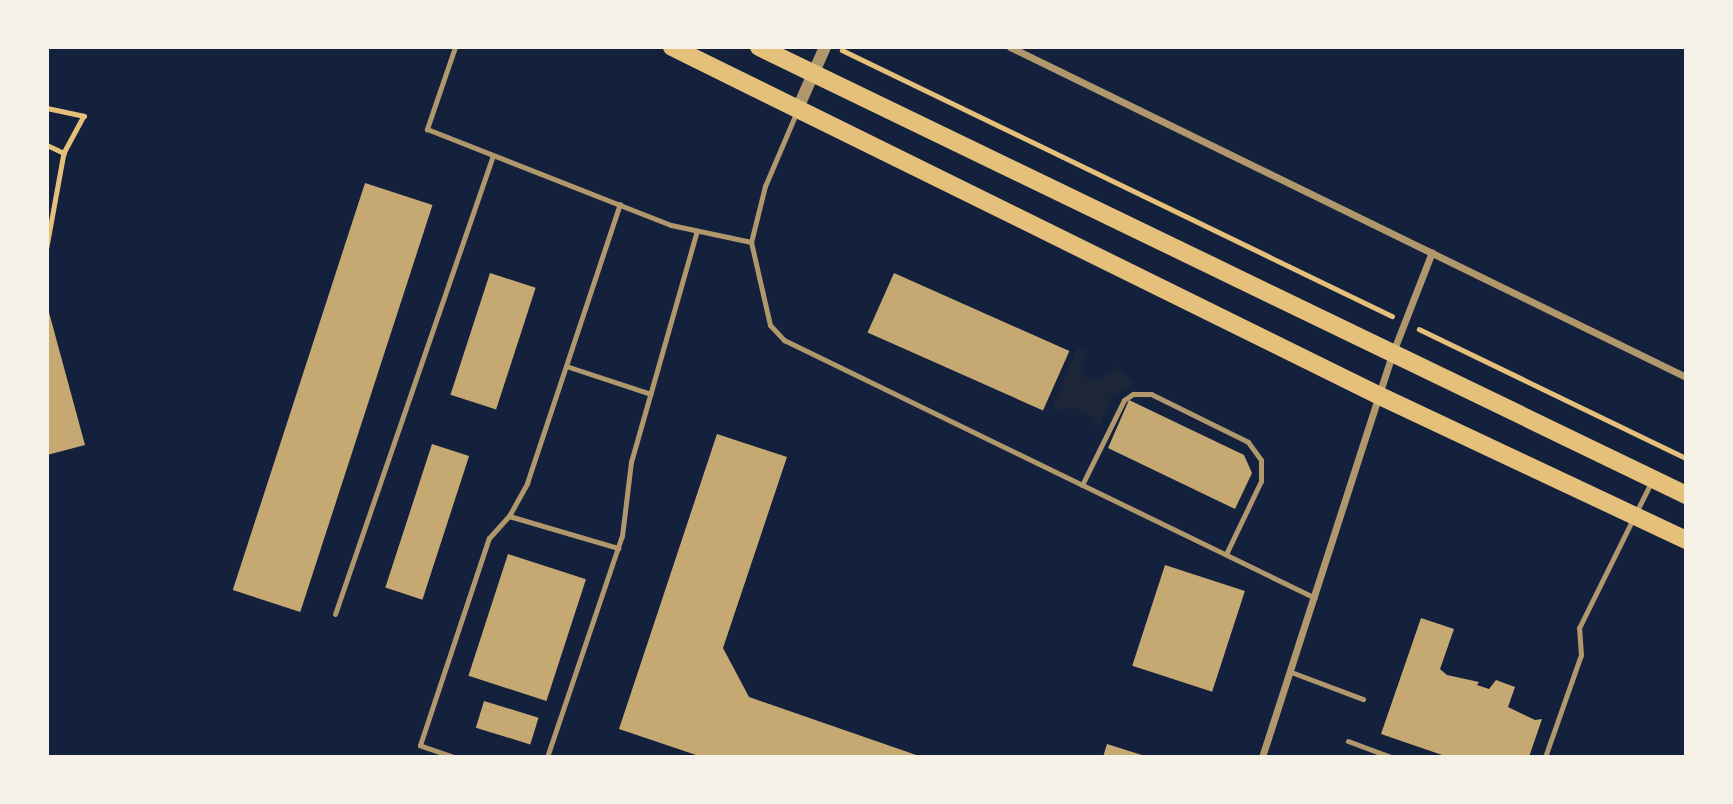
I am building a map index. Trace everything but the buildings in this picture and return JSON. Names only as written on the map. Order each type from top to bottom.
[{"type":"main road","points":[[672,47],[1380,397],[1686,540]]},
{"type":"main road","points":[[759,47],[1686,495]]},
{"type":"street","points":[[798,108],[825,47]]},
{"type":"street","points":[[1010,47],[1686,377]]},
{"type":"street","points":[[1262,757],[1393,352],[1432,253]]},
{"type":"lane","points":[[455,47],[427,129],[492,157],[697,231],[751,242]]},
{"type":"lane","points":[[798,108],[765,186],[751,242],[770,325],[783,340],[1315,598]]},
{"type":"lane","points":[[335,614],[492,157]]},
{"type":"lane","points":[[454,757],[419,745],[489,538],[509,516],[527,483],[620,204]]},
{"type":"lane","points":[[547,757],[618,548],[631,462],[697,231]]},
{"type":"lane","points":[[566,366],[651,394]]},
{"type":"lane","points":[[1082,485],[1124,400],[1133,394],[1151,394],[1248,442],[1261,460],[1261,481],[1226,554]]},
{"type":"lane","points":[[1545,757],[1581,655],[1579,628],[1652,479]]},
{"type":"lane","points":[[509,516],[618,548]]},
{"type":"lane","points":[[1291,672],[1363,699]]},
{"type":"lane","points":[[1348,741],[1391,757]]},
{"type":"path","points":[[838,47],[1686,458]]},
{"type":"path","points":[[47,108],[84,116],[64,153],[47,247]]},
{"type":"path","points":[[47,145],[64,153]]},
{"type":"shaded area","points":[[1078,347],[1088,352],[1080,367],[1087,379],[1098,381],[1119,367],[1134,385],[1111,398],[1098,429],[1092,417],[1076,408],[1056,411],[1053,405]]}]
